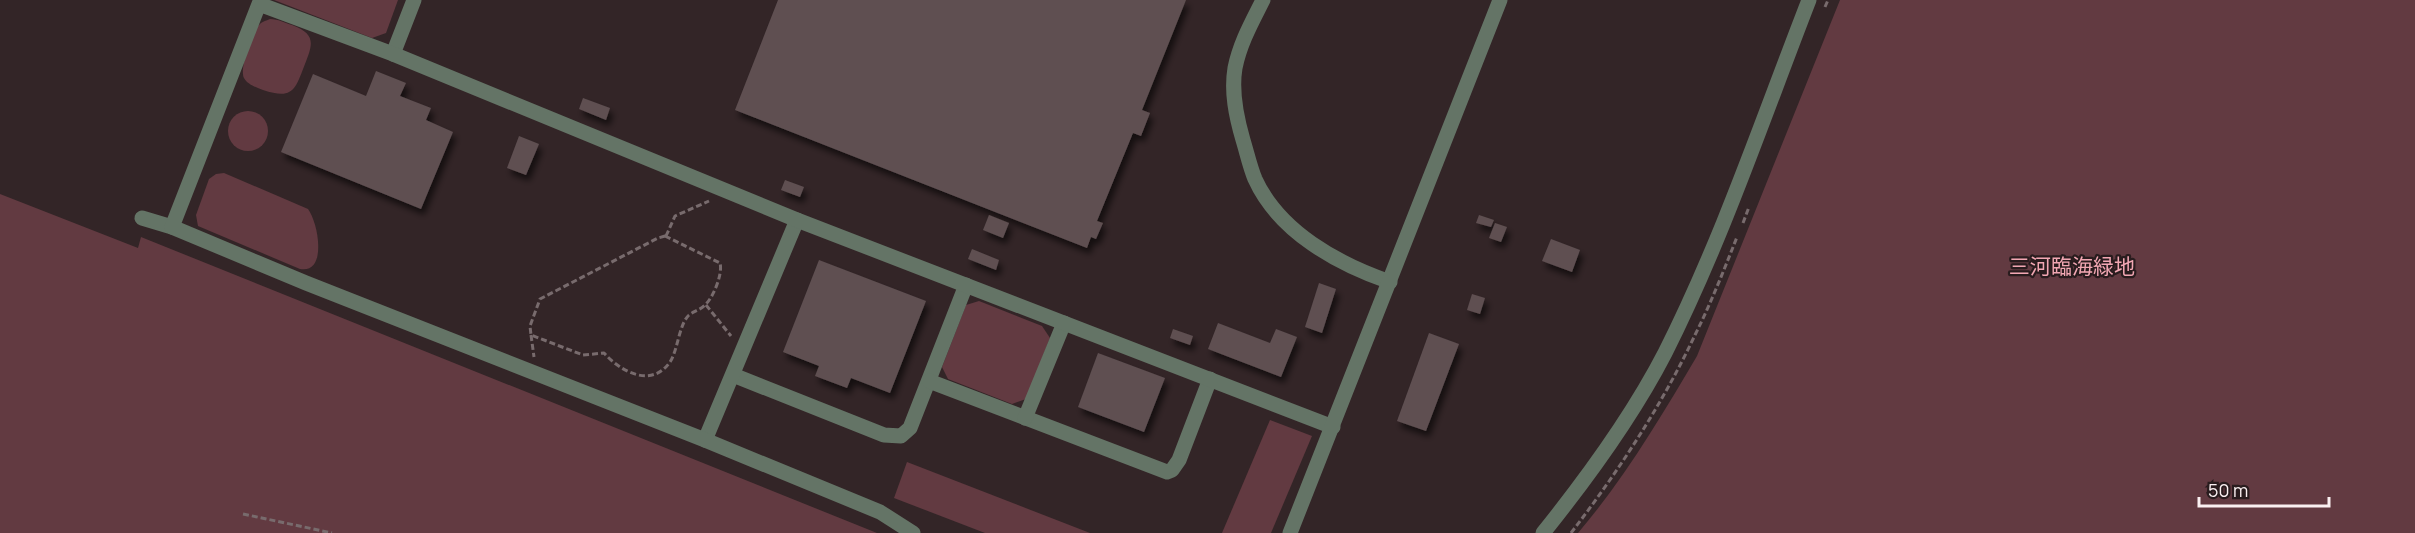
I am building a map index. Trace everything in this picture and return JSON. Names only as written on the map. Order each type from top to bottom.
[{"type":"street","points":[[393,54],[414,0]]},
{"type":"street","points":[[1263,0],[1242,43],[1235,68],[1234,94],[1237,121],[1256,180],[1270,202],[1314,247],[1370,275],[1390,282]]},
{"type":"street","points":[[1290,533],[1500,0]]},
{"type":"street","points":[[1543,533],[1615,435],[1664,354],[1709,258],[1809,0]]},
{"type":"street","points":[[172,227],[259,4],[393,54],[797,220],[1333,427]]},
{"type":"street","points":[[142,218],[172,227],[316,287],[705,440],[880,512],[913,533]]},
{"type":"street","points":[[705,440],[797,220]]},
{"type":"street","points":[[734,375],[884,435],[895,437],[906,433],[910,428],[966,285]]},
{"type":"street","points":[[1025,418],[1064,323]]},
{"type":"street","points":[[929,381],[1167,472],[1176,466],[1210,379]]},
{"type":"path","points":[[534,359],[530,326],[540,299],[665,236],[675,216],[711,200]]},
{"type":"path","points":[[531,335],[583,355],[604,353],[619,368],[643,377],[650,376],[671,361],[686,318],[710,300],[722,268],[720,263],[665,236]]},
{"type":"path","points":[[706,305],[743,351]]},
{"type":"path","points":[[243,514],[332,533]]},
{"type":"green space","points":[[274,0],[398,0],[386,33],[372,38]]},
{"type":"green space","name":"三河臨海緑地","points":[[1840,0],[2415,0],[2415,533],[1578,533],[1656,425],[1697,356]]},
{"type":"green space","points":[[270,19],[300,28],[310,40],[310,51],[298,80],[292,90],[287,93],[273,93],[255,87],[244,78],[243,74],[247,52],[255,30],[260,24]]},
{"type":"green space","points":[[248,111],[262,117],[268,131],[262,145],[248,151],[234,145],[228,131],[234,117]]},
{"type":"green space","points":[[224,173],[308,209],[317,235],[317,256],[314,264],[309,268],[300,269],[198,226],[196,215],[209,179],[216,174]]},
{"type":"green space","points":[[0,194],[138,248],[141,237],[877,533],[0,533]]},
{"type":"green space","points":[[979,301],[1042,326],[1050,338],[1026,399],[1012,404],[948,379],[942,367],[966,305]]},
{"type":"green space","points":[[1270,420],[1312,436],[1271,533],[1222,533]]},
{"type":"green space","points":[[907,462],[1090,533],[985,533],[894,498]]},
{"type":"building","points":[[778,0],[1186,0],[1142,110],[1150,113],[1141,136],[1133,133],[1097,221],[1103,223],[1096,239],[1091,237],[1087,248],[735,110]]},
{"type":"building","points":[[376,71],[406,83],[400,96],[431,108],[426,120],[453,132],[421,209],[281,152],[313,74],[366,96]]},
{"type":"building","points":[[583,98],[610,108],[606,120],[579,109]]},
{"type":"building","points":[[519,136],[539,144],[526,175],[507,168]]},
{"type":"building","points":[[785,180],[804,187],[800,197],[781,190]]},
{"type":"building","points":[[989,215],[1009,223],[1003,238],[983,230]]},
{"type":"building","points":[[1479,215],[1494,220],[1491,227],[1476,223]]},
{"type":"building","points":[[1495,223],[1507,227],[1501,242],[1489,238]]},
{"type":"building","points":[[1551,239],[1580,250],[1572,272],[1542,261]]},
{"type":"building","points":[[972,249],[999,260],[996,270],[968,259]]},
{"type":"building","points":[[819,260],[926,301],[890,393],[851,378],[847,388],[815,376],[819,366],[783,352]]},
{"type":"building","points":[[1319,283],[1336,289],[1322,333],[1305,327]]},
{"type":"building","points":[[1472,294],[1485,298],[1480,314],[1467,310]]},
{"type":"building","points":[[1218,323],[1270,343],[1276,329],[1297,337],[1281,377],[1208,349]]},
{"type":"building","points":[[1173,329],[1193,336],[1190,345],[1170,338]]},
{"type":"building","points":[[1429,333],[1459,344],[1426,431],[1397,421]]},
{"type":"building","points":[[1098,353],[1165,378],[1144,432],[1078,407]]}]
